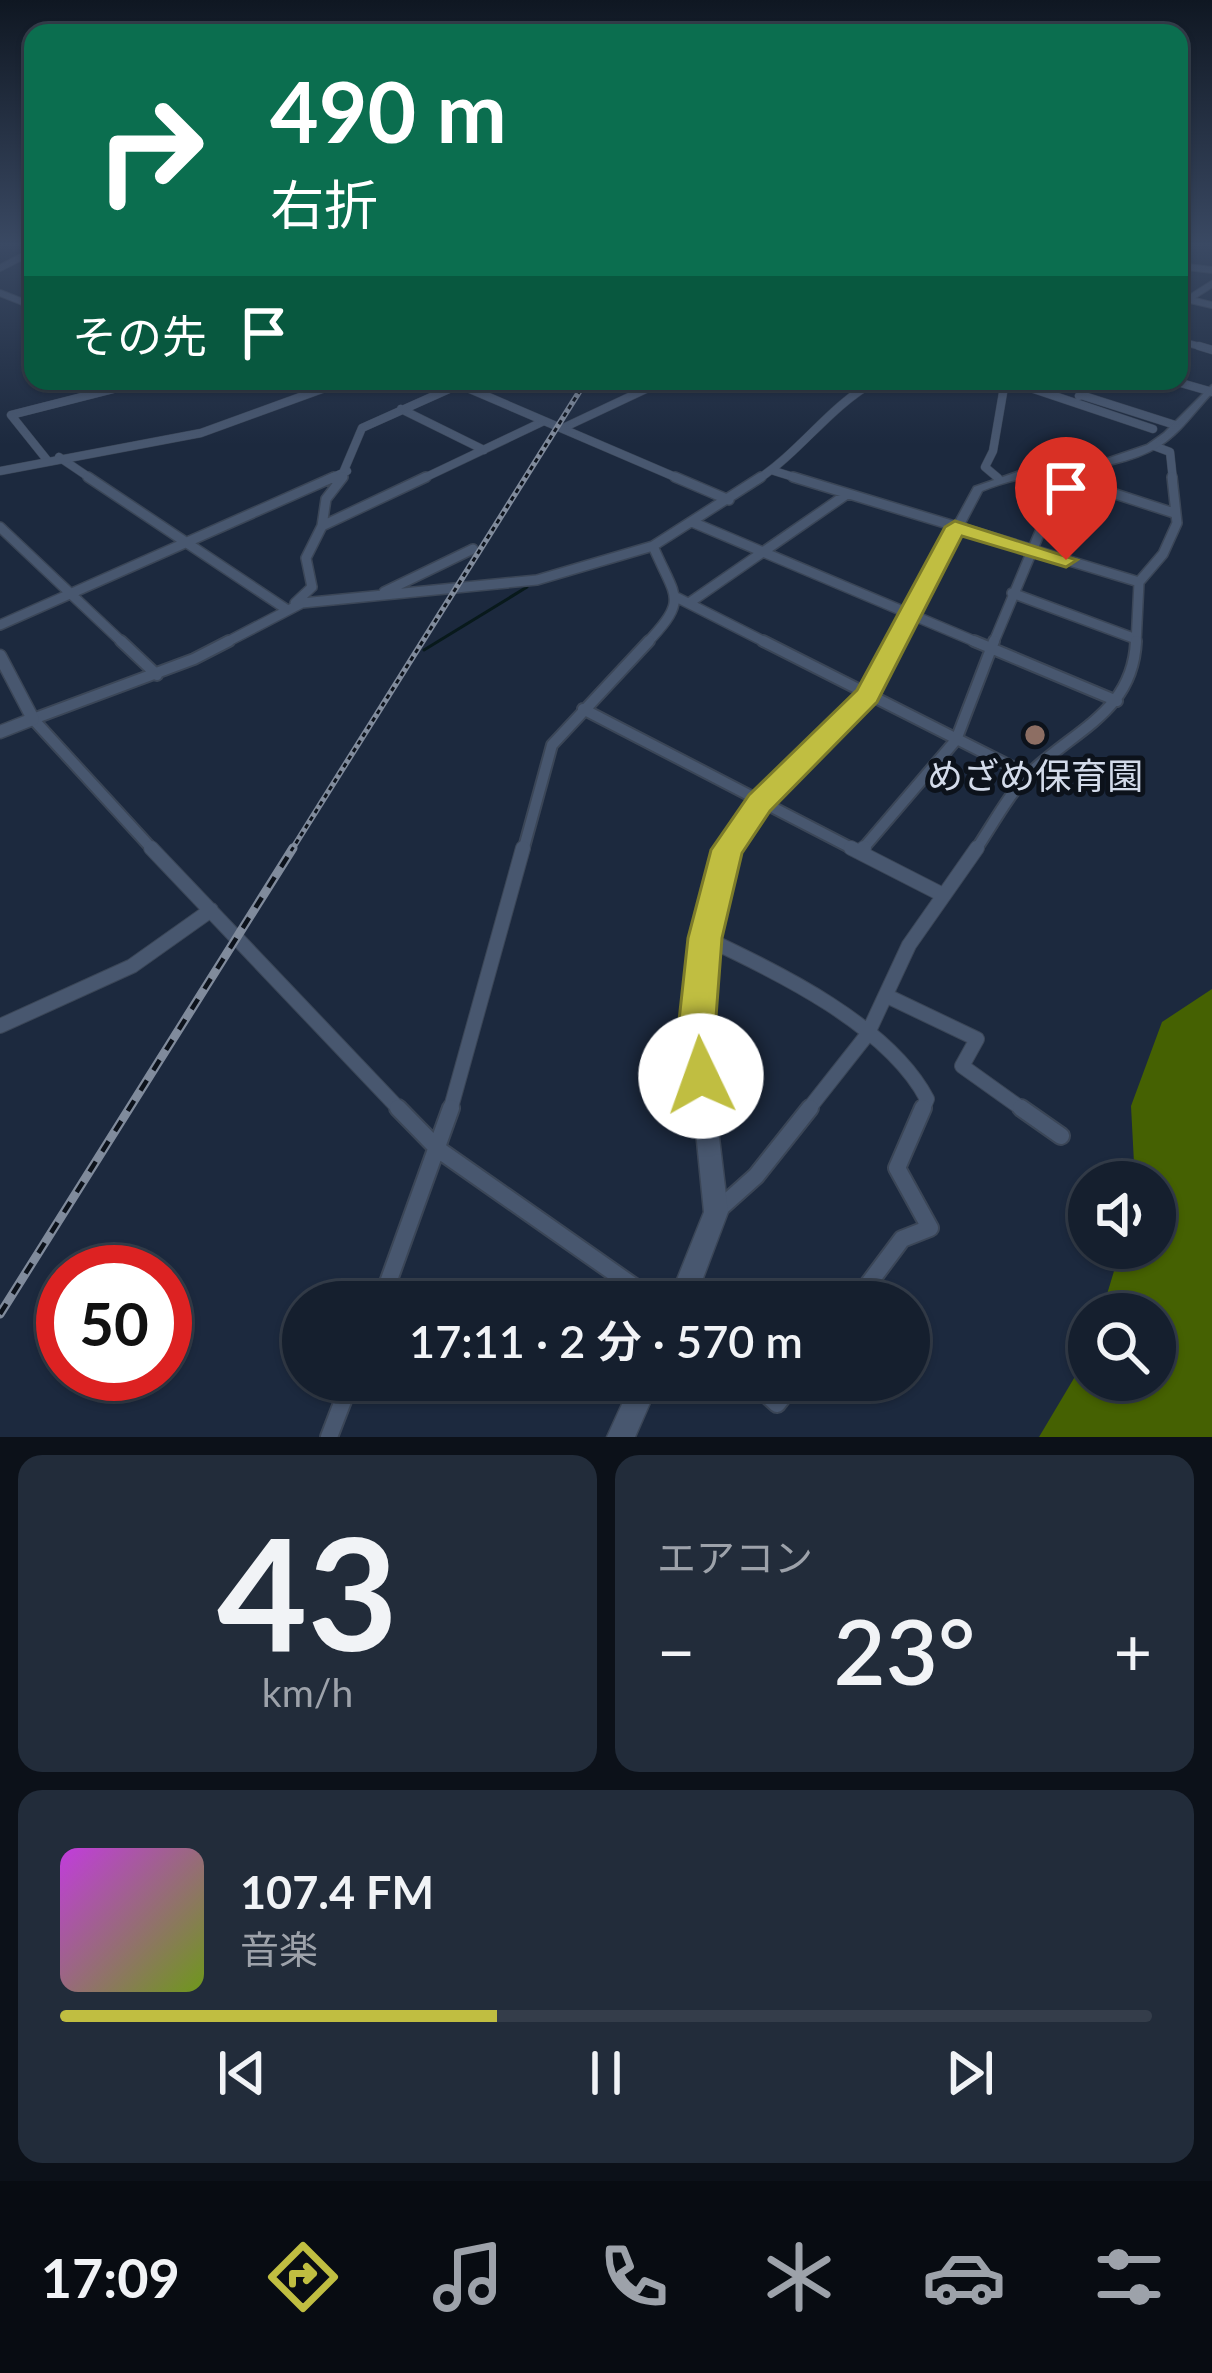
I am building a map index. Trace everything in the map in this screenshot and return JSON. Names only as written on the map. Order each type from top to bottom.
[{"type":"main road","points":[[689,1281],[716,1212],[696,1030],[705,938],[727,850],[760,803],[868,696],[978,489],[998,478],[1124,457],[1175,425],[1211,390]]},
{"type":"main road","points":[[621,1437],[637,1401]]},
{"type":"street","points":[[109,390],[11,415],[53,459],[288,608],[558,577],[653,546],[772,470],[857,390]]},
{"type":"street","points":[[0,470],[212,430],[320,390]]},
{"type":"street","points":[[0,732],[157,675],[288,608],[313,587],[305,564],[322,526],[326,499],[347,471],[362,428],[443,390]]},
{"type":"street","points":[[477,390],[729,500]]},
{"type":"street","points":[[562,428],[644,390]]},
{"type":"street","points":[[998,478],[985,467],[1006,390]]},
{"type":"street","points":[[716,1212],[756,1176],[867,1036],[909,945],[1028,775],[1100,720],[1117,701],[1135,663],[1139,583],[1176,528],[1170,452],[1154,437],[1045,390]]},
{"type":"street","points":[[1072,402],[1087,390]]},
{"type":"street","points":[[1081,395],[1175,425]]},
{"type":"street","points":[[401,410],[484,450]]},
{"type":"street","points":[[322,526],[544,421]]},
{"type":"street","points":[[772,470],[1139,583]]},
{"type":"street","points":[[1042,470],[1174,513]]},
{"type":"street","points":[[0,625],[347,471]]},
{"type":"street","points":[[860,852],[956,740],[1029,549],[1064,477]]},
{"type":"street","points":[[689,603],[847,494]]},
{"type":"street","points":[[692,522],[1117,701]]},
{"type":"street","points":[[0,527],[157,675]]},
{"type":"street","points":[[389,1281],[439,1150],[552,745],[674,614],[674,596],[653,546]]},
{"type":"street","points":[[376,595],[473,549]]},
{"type":"street","points":[[1012,593],[1136,639]]},
{"type":"street","points":[[674,596],[1028,775]]},
{"type":"street","points":[[0,656],[33,719],[439,1150],[626,1281]]},
{"type":"street","points":[[583,709],[944,896]]},
{"type":"street","points":[[0,1026],[132,966],[211,910]]},
{"type":"street","points":[[705,938],[752,960],[867,1036],[911,1069],[927,1099],[897,1168],[930,1228],[902,1239],[871,1281]]},
{"type":"street","points":[[887,996],[977,1039],[962,1066],[1060,1136]]},
{"type":"street","points":[[329,1437],[343,1401]]},
{"type":"green space","points":[[1212,989],[1212,1437],[1039,1437],[1068,1388],[1068,1401],[1176,1401],[1176,1293],[1107,1293],[1115,1269],[1176,1269],[1176,1161],[1134,1161],[1131,1106],[1162,1022]]},
{"type":"waterway","points":[[424,650],[527,587]]},
{"type":"railway","points":[[291,851],[580,390]]},
{"type":"railway","points":[[0,1314],[293,848]]},
{"type":"place","name":"めざめ保育園","points":[[1035,735]]},
{"type":"route","points":[[701,1076],[696,1030],[705,938],[727,850],[743,826],[760,803],[868,696],[955,527],[1066,560]]}]
